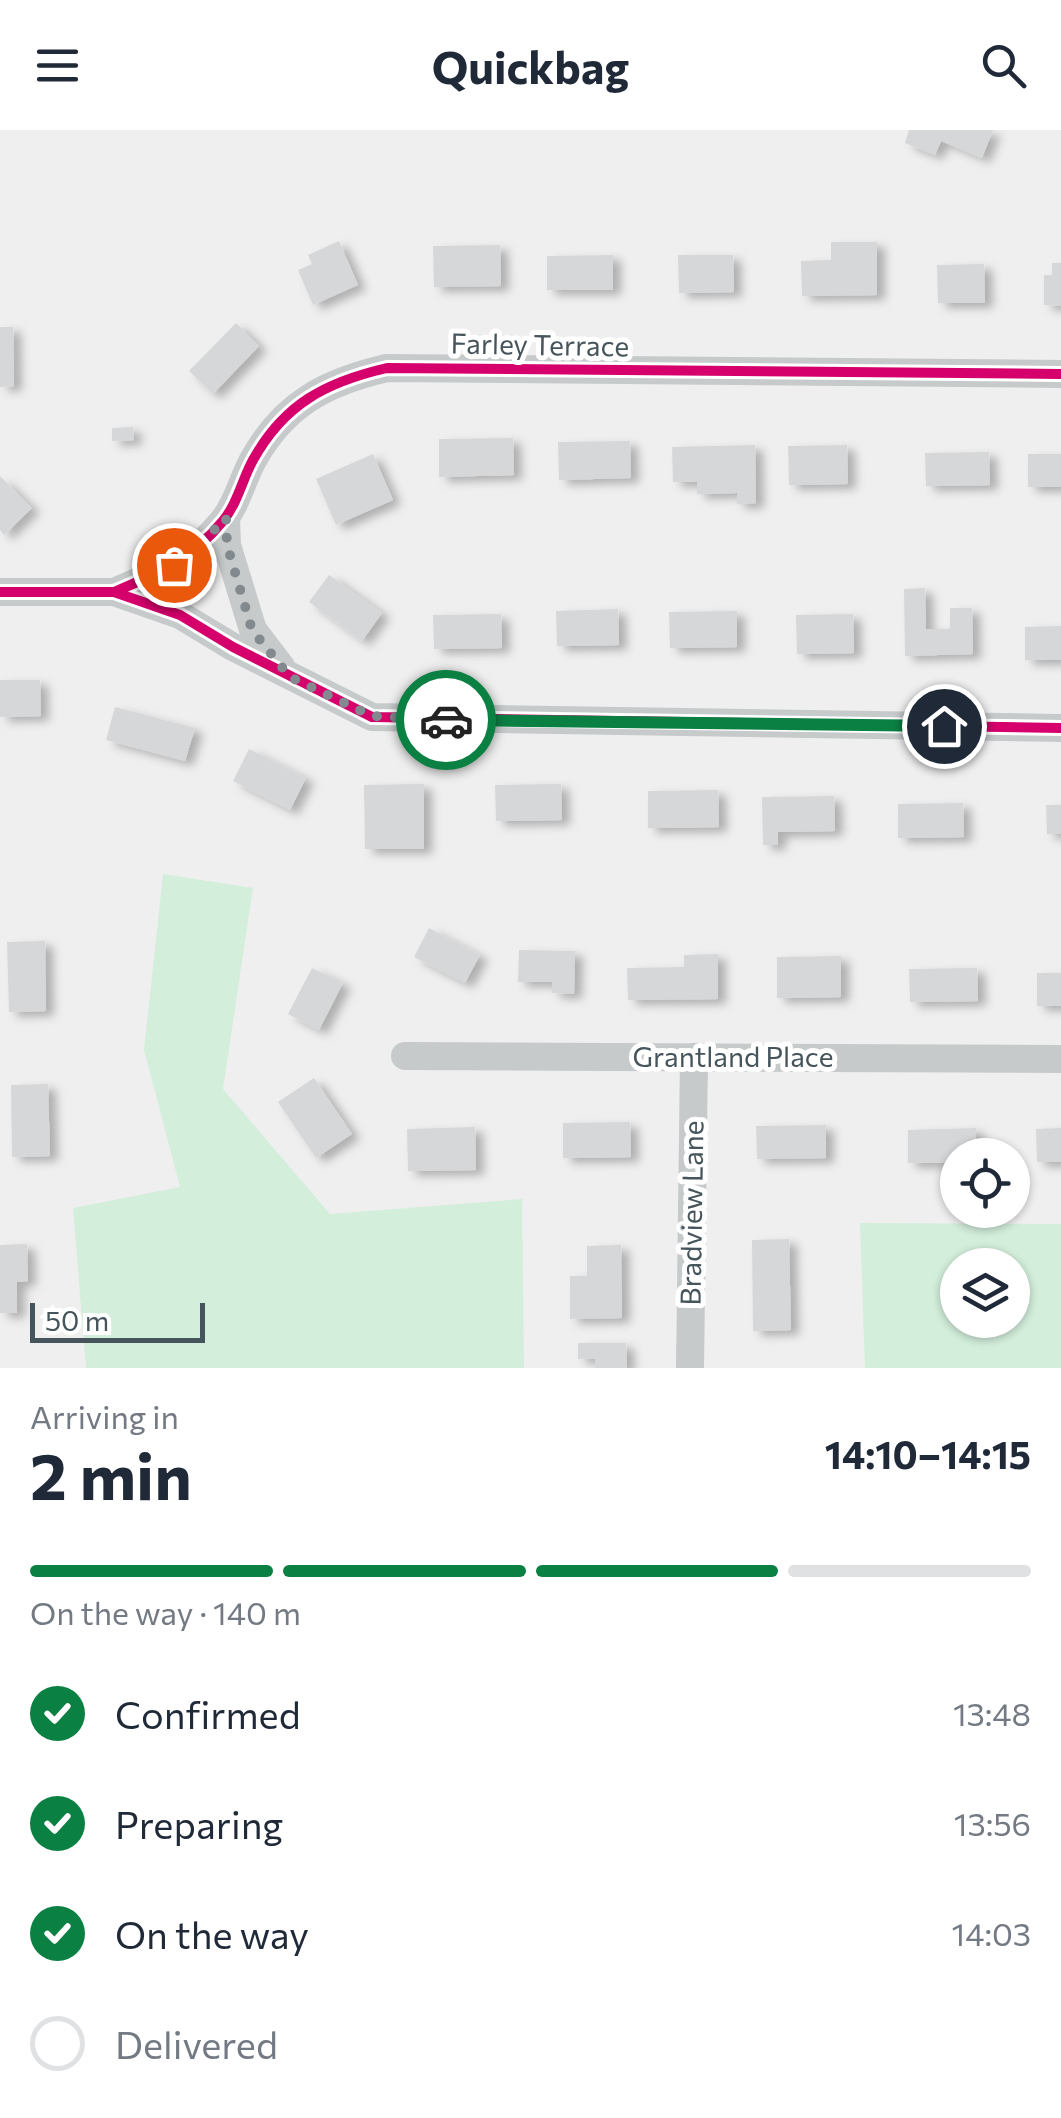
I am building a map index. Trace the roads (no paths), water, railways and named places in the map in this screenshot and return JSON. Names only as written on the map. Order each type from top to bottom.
[{"type":"street","name":"Farley Terrace","points":[[114,592],[174,565],[196,548],[226,518],[269,435],[320,389],[350,376],[421,366],[1061,374]]},
{"type":"street","points":[[226,518],[227,545],[252,630],[290,677]]},
{"type":"street","points":[[0,592],[114,592],[180,615],[290,677],[372,716],[1061,728]]},
{"type":"street","name":"Grantland Place","points":[[405,1056],[1061,1060]]},
{"type":"street","name":"Bradview Lane","points":[[690,1368],[694,1057]]}]
